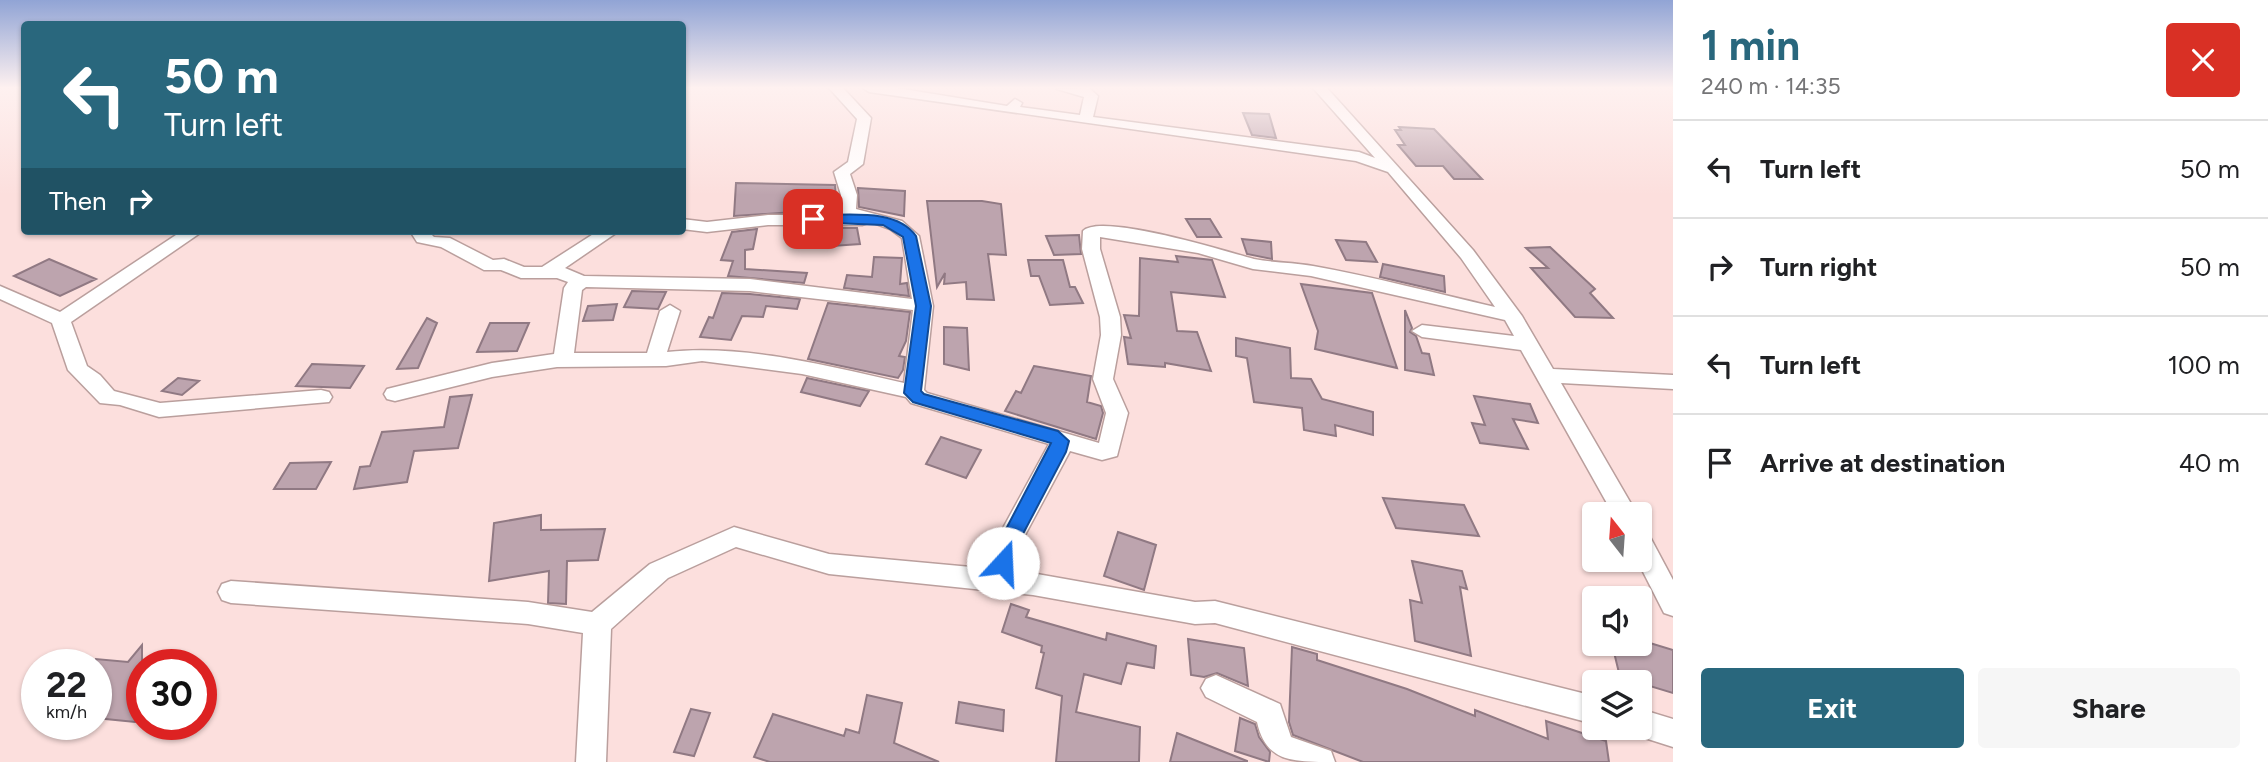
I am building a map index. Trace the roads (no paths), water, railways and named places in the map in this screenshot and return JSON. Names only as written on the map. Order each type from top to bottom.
[{"type":"street","points":[[863,124],[855,164],[842,172],[849,195],[847,213],[885,221],[905,230],[910,236],[923,306],[912,393]]},
{"type":"street","points":[[1124,124],[1359,158],[1391,169]]},
{"type":"street","points":[[1353,124],[1467,254],[1512,316],[1618,502]]},
{"type":"street","points":[[686,224],[707,227],[799,219],[885,221]]},
{"type":"street","points":[[395,394],[492,370],[563,359],[656,359],[702,355],[802,367],[912,393],[919,398],[1052,435],[1060,441],[1102,452],[1109,450],[1117,413],[1103,379],[1111,335],[1110,317],[1091,249],[1092,232],[1149,237],[1202,248],[1253,264],[1311,271],[1512,316]]},
{"type":"street","points":[[61,320],[188,235]]},
{"type":"street","points":[[421,235],[431,242],[444,242],[490,266],[504,264],[521,273],[548,271],[581,281],[750,285],[923,306]]},
{"type":"street","points":[[548,271],[604,235]]},
{"type":"street","points":[[563,359],[573,288],[581,281]]},
{"type":"street","points":[[0,292],[61,320],[78,370],[93,380],[108,398],[121,398],[159,410],[321,397]]},
{"type":"street","points":[[656,359],[670,311]]},
{"type":"street","points":[[1422,331],[1527,344]]},
{"type":"street","points":[[1547,376],[1673,382]]},
{"type":"street","points":[[1033,584],[1014,575],[1003,563],[1004,550],[1058,452],[1060,441]]},
{"type":"street","points":[[591,762],[597,624],[659,571],[734,537],[829,564],[1033,584],[1195,613],[1215,612],[1582,707]]},
{"type":"street","points":[[1652,565],[1673,605]]},
{"type":"street","points":[[231,592],[528,613],[597,624]]},
{"type":"street","points":[[1216,688],[1270,714],[1275,740],[1281,748],[1320,762]]},
{"type":"street","points":[[1652,727],[1673,733]]}]
